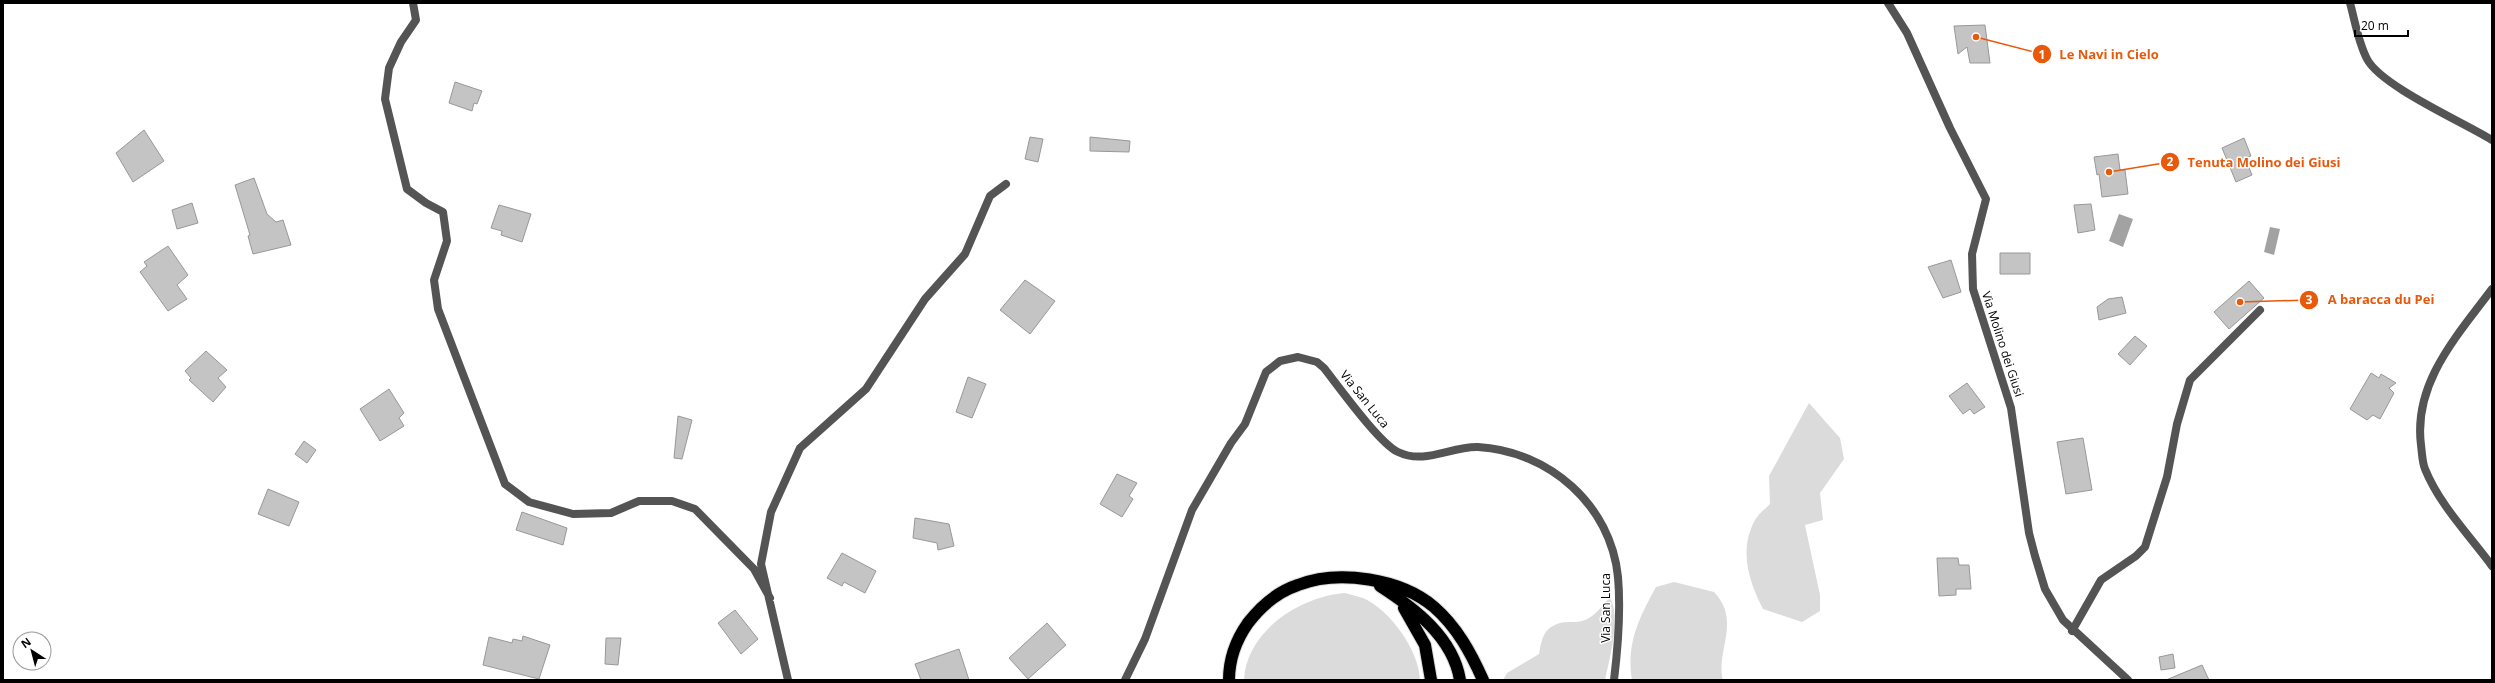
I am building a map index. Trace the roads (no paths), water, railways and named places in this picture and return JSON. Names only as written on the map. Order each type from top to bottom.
[{"type":"highway","points":[[1230,680],[1232,657],[1237,640],[1257,612],[1269,601],[1298,584],[1318,580],[1351,578],[1372,581],[1400,588],[1434,607],[1460,636],[1483,680]]},
{"type":"highway","points":[[1372,581],[1432,625],[1445,643],[1460,680]]},
{"type":"highway","points":[[1399,600],[1425,645],[1431,680]]},
{"type":"street","points":[[413,3],[416,20],[401,42],[389,68],[385,99],[407,188],[426,203],[443,212],[447,241],[434,280],[438,309],[505,484],[529,502],[573,514],[611,513],[639,501],[672,501],[695,509],[754,569],[770,598]]},
{"type":"street","name":"Via Molino dei Giusi","points":[[1888,3],[1907,33],[1950,128],[1986,199],[1972,254],[1973,289],[2011,408],[2026,499],[2029,533],[2035,556],[2053,605],[2072,631],[2128,680]]},
{"type":"street","points":[[2350,3],[2367,60],[2383,76],[2410,94],[2492,140]]},
{"type":"street","points":[[788,680],[761,564],[771,512],[800,448],[866,389],[925,299],[965,254],[990,196],[1006,184]]},
{"type":"street","points":[[2492,289],[2444,354],[2425,392],[2418,425],[2424,467],[2436,490],[2492,566]]},
{"type":"street","points":[[2072,631],[2101,580],[2136,556],[2145,546],[2166,477],[2177,424],[2190,380],[2260,310]]},
{"type":"street","name":"Via San Luca","points":[[1125,680],[1145,640],[1192,510],[1231,443],[1245,424],[1266,372],[1280,361],[1298,357],[1317,362],[1324,368],[1384,442],[1398,452],[1417,457],[1476,447],[1502,450],[1544,465],[1570,483],[1583,497],[1603,527],[1615,560],[1618,577],[1614,680]]},
{"type":"place","name":"Le Navi in Cielo","points":[[1976,37]]},
{"type":"place","name":"Tenuta Molino dei Giusi","points":[[2109,172]]},
{"type":"place","name":"A baracca du Pei","points":[[2240,302]]}]
